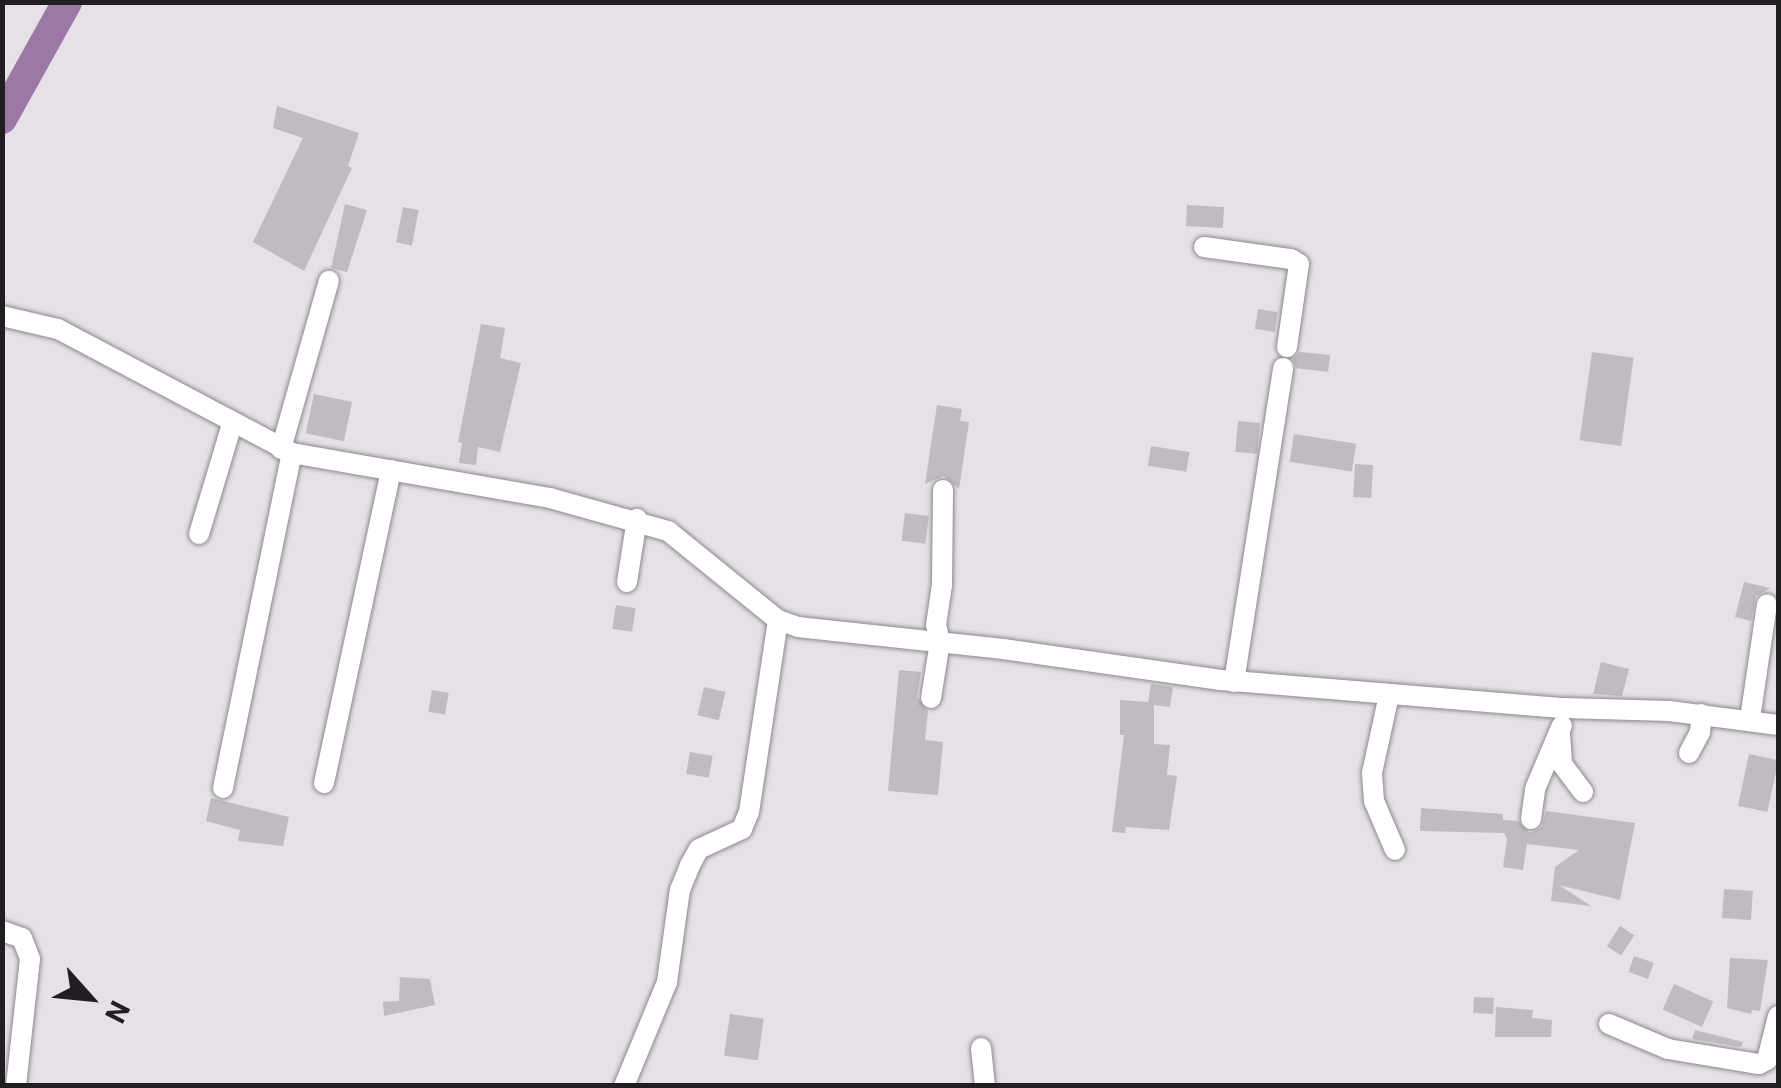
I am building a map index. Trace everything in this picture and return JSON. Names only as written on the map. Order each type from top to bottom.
[{"type":"street","points":[[1204,247],[1291,259],[1299,264],[1234,682]]},
{"type":"street","points":[[222,788],[286,451],[328,281]]},
{"type":"street","points":[[2,316],[58,330],[286,451],[550,498],[668,530],[778,620],[798,627],[1234,682],[1389,695],[1563,716],[1702,714],[1778,725]]},
{"type":"street","points":[[200,534],[232,424]]},
{"type":"street","points":[[324,784],[391,470]]},
{"type":"street","points":[[931,698],[940,642],[936,625],[942,585],[943,490]]},
{"type":"street","points":[[627,582],[637,519]]},
{"type":"street","points":[[1750,719],[1768,604]]},
{"type":"street","points":[[624,1086],[666,982],[680,890],[690,865],[700,849],[742,830],[749,812],[778,620]]},
{"type":"street","points":[[1389,695],[1372,773],[1374,802],[1395,850]]},
{"type":"street","points":[[1690,753],[1702,714]]},
{"type":"street","points":[[1563,716],[1562,764],[1583,792]]},
{"type":"street","points":[[1530,819],[1535,789],[1563,716]]},
{"type":"street","points":[[2,931],[22,938],[30,959],[16,1086]]},
{"type":"street","points":[[1609,1024],[1668,1049],[1759,1064],[1767,1060],[1778,1029]]},
{"type":"street","points":[[981,1048],[985,1086]]},
{"type":"building","points":[[277,106],[359,133],[348,166],[352,168],[304,271],[253,242],[303,138],[273,128]]},
{"type":"building","points":[[345,204],[367,210],[347,272],[331,268]]},
{"type":"building","points":[[1187,205],[1224,207],[1223,228],[1186,226]]},
{"type":"building","points":[[403,207],[419,210],[412,245],[396,242]]},
{"type":"building","points":[[1258,309],[1278,312],[1275,332],[1255,329]]},
{"type":"building","points":[[481,324],[505,328],[500,358],[521,363],[500,452],[478,447],[476,465],[459,463],[462,443],[458,442]]},
{"type":"building","points":[[1300,352],[1330,355],[1328,372],[1296,368],[1293,359]]},
{"type":"building","points":[[1592,352],[1634,358],[1621,446],[1580,440]]},
{"type":"building","points":[[314,394],[352,402],[344,441],[306,433]]},
{"type":"building","points":[[937,405],[962,409],[960,421],[969,422],[959,489],[944,476],[925,484]]},
{"type":"building","points":[[1238,421],[1260,423],[1257,454],[1235,452]]},
{"type":"building","points":[[1294,434],[1356,444],[1352,472],[1290,462]]},
{"type":"building","points":[[1151,446],[1190,452],[1186,472],[1148,466]]},
{"type":"building","points":[[1355,464],[1373,465],[1371,498],[1353,497]]},
{"type":"building","points":[[905,513],[929,516],[925,544],[902,541]]},
{"type":"building","points":[[1744,582],[1770,588],[1756,596],[1751,621],[1735,617]]},
{"type":"building","points":[[616,605],[636,608],[632,632],[612,629]]},
{"type":"building","points":[[1601,662],[1629,669],[1622,696],[1593,694]]},
{"type":"building","points":[[899,670],[921,672],[917,697],[928,711],[925,740],[943,742],[938,795],[888,791]]},
{"type":"building","points":[[1151,684],[1173,687],[1170,707],[1154,705],[1154,744],[1170,745],[1167,775],[1177,776],[1169,830],[1126,827],[1125,833],[1112,832],[1124,735],[1120,735],[1120,700],[1148,702]]},
{"type":"building","points":[[704,687],[725,692],[719,720],[697,715]]},
{"type":"building","points":[[432,690],[449,693],[445,715],[428,712]]},
{"type":"building","points":[[690,752],[713,756],[709,778],[686,774]]},
{"type":"building","points":[[1749,754],[1778,760],[1767,812],[1738,806]]},
{"type":"building","points":[[211,798],[289,817],[283,846],[238,841],[240,830],[206,821]]},
{"type":"building","points":[[1421,808],[1503,814],[1503,820],[1518,821],[1530,833],[1542,827],[1546,811],[1635,823],[1620,900],[1559,885],[1591,906],[1551,901],[1555,867],[1579,850],[1527,844],[1523,870],[1503,867],[1507,839],[1504,833],[1420,831]]},
{"type":"building","points":[[1724,889],[1753,891],[1751,920],[1722,918]]},
{"type":"building","points":[[1620,926],[1634,935],[1621,955],[1607,946]]},
{"type":"building","points":[[1634,956],[1654,963],[1648,979],[1628,972]]},
{"type":"building","points":[[1730,958],[1768,960],[1760,1011],[1752,1010],[1751,1014],[1727,1008]]},
{"type":"building","points":[[400,977],[430,979],[435,1005],[384,1016],[383,1002],[399,1001]]},
{"type":"building","points":[[1674,984],[1713,1001],[1702,1027],[1663,1010]]},
{"type":"building","points":[[1474,997],[1494,998],[1493,1014],[1473,1013]]},
{"type":"building","points":[[1496,1007],[1533,1010],[1532,1018],[1552,1020],[1551,1037],[1495,1037]]},
{"type":"building","points":[[730,1014],[764,1019],[758,1060],[724,1056]]},
{"type":"building","points":[[1695,1030],[1743,1042],[1741,1047],[1692,1039]]},
{"type":"waterway","points":[[2,119],[67,2]]}]
